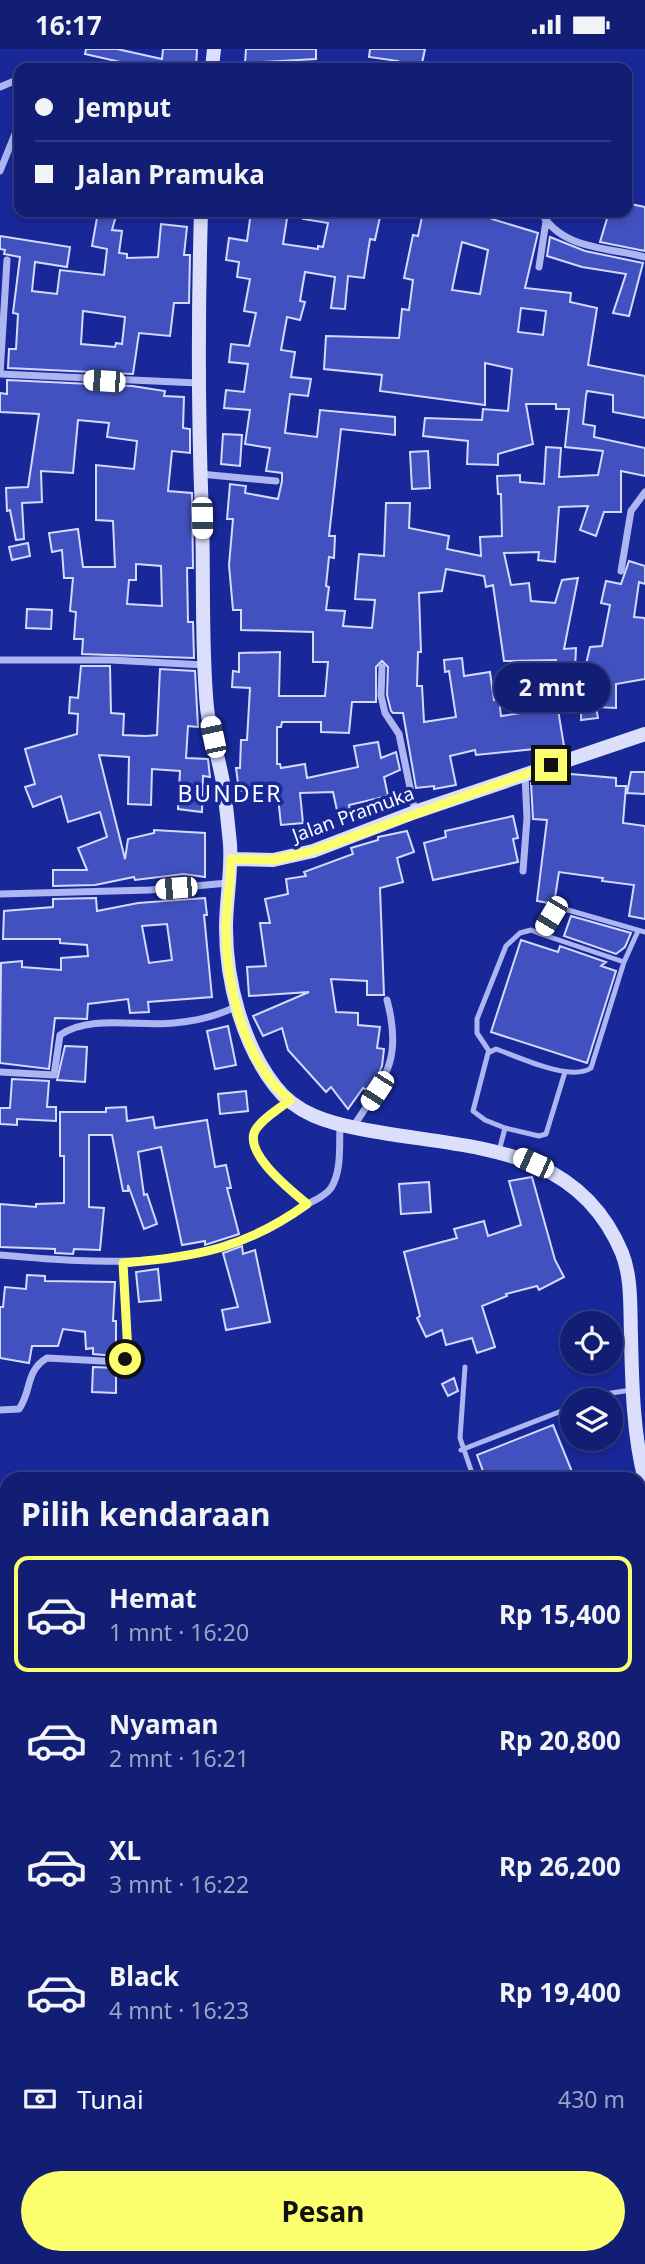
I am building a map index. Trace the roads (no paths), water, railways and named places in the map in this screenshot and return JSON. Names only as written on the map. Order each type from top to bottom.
[{"type":"street","points":[[0,171],[14,136]]},
{"type":"street","points":[[201,217],[198,383],[204,665],[208,714],[223,784],[231,859],[227,958],[238,1006],[258,1060],[276,1089],[323,1121],[499,1151],[546,1169],[569,1183],[589,1201],[615,1238],[625,1259],[634,1390],[643,1472]]},
{"type":"street","points":[[544,217],[551,228],[575,242],[645,257]]},
{"type":"street","points":[[538,267],[546,221]]},
{"type":"street","points":[[7,260],[0,374],[198,383]]},
{"type":"street","points":[[200,474],[276,481]]},
{"type":"street","points":[[621,571],[631,511],[645,492]]},
{"type":"street","points":[[0,660],[88,659],[204,665]]},
{"type":"street","points":[[382,667],[381,699],[385,713],[399,734],[415,812]]},
{"type":"street","name":"Jalan Pramuka","points":[[231,859],[273,860],[291,857],[645,734]]},
{"type":"street","points":[[523,871],[527,818],[525,774]]},
{"type":"street","points":[[0,894],[137,891],[228,883]]},
{"type":"street","points":[[0,1255],[123,1263],[178,1258],[266,1232],[307,1204],[322,1198],[338,1175],[346,1126],[390,1067],[394,1027],[387,1000]]},
{"type":"street","points":[[0,1072],[54,1075],[60,1035],[85,1025],[174,1023],[223,1013],[238,1006]]},
{"type":"street","points":[[290,1100],[259,1125],[253,1134],[254,1144],[263,1162],[307,1204]]},
{"type":"street","points":[[0,1410],[19,1409],[24,1402],[30,1373],[47,1358],[121,1362],[125,1359],[128,1353],[123,1263]]},
{"type":"lane","points":[[489,1051],[496,1049],[565,1072],[582,1073],[594,1064],[624,962],[642,931],[561,908],[551,916],[541,934]]},
{"type":"lane","points":[[565,1072],[546,1134],[539,1136],[505,1128],[485,1120],[473,1111],[489,1051],[477,1033],[477,1019],[506,946],[520,933],[531,930],[624,962]]},
{"type":"lane","points":[[499,1151],[505,1128]]},
{"type":"lane","points":[[465,1367],[461,1450],[471,1472]]},
{"type":"lane","points":[[623,1392],[634,1390]]},
{"type":"lane","points":[[461,1450],[560,1412]]},
{"type":"district","name":"BUNDER","points":[[230,793]]}]
